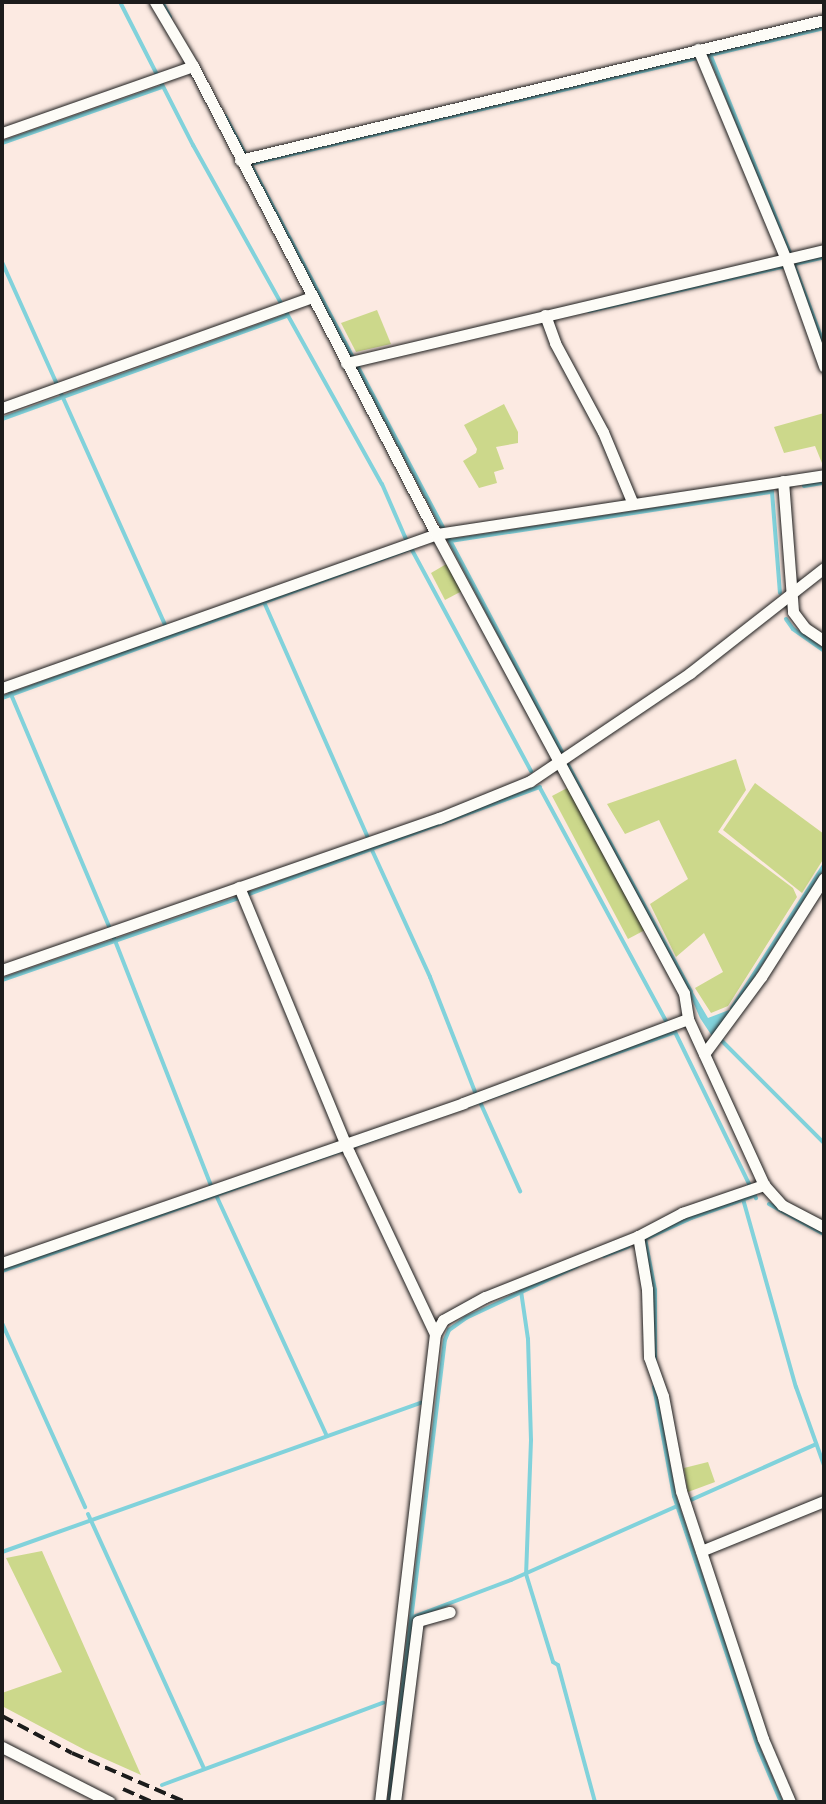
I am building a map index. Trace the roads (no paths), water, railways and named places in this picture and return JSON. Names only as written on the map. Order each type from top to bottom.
[{"type":"street","points":[[155,2],[244,158],[312,297],[351,361],[443,533],[559,761],[684,993],[688,1019],[755,1188],[824,1227]]},
{"type":"street","points":[[244,158],[700,54],[824,20]]},
{"type":"street","points":[[700,54],[819,334],[824,366]]},
{"type":"street","points":[[2,133],[193,66]]},
{"type":"street","points":[[351,361],[789,261],[824,250]]},
{"type":"street","points":[[2,408],[312,297]]},
{"type":"street","points":[[545,315],[555,343],[603,432],[633,504]]},
{"type":"street","points":[[2,688],[408,542],[443,533],[824,475]]},
{"type":"street","points":[[783,481],[793,612],[805,628],[824,641]]},
{"type":"street","points":[[2,970],[439,818],[530,781],[690,673],[824,568]]},
{"type":"street","points":[[704,1054],[720,1038],[824,878]]},
{"type":"street","points":[[239,887],[347,1147],[435,1334]]},
{"type":"street","points":[[2,1263],[347,1147],[688,1019]]},
{"type":"street","points":[[395,1802],[393,1759],[410,1626],[435,1334],[443,1320],[485,1297],[638,1236],[682,1213],[755,1188]]},
{"type":"street","points":[[638,1236],[647,1289],[650,1364],[663,1396],[685,1503],[763,1739],[790,1802]]},
{"type":"street","points":[[701,1551],[824,1501]]},
{"type":"street","points":[[410,1626],[450,1612]]},
{"type":"street","points":[[2,1747],[101,1801]]},
{"type":"street","points":[[380,1802],[393,1759]]},
{"type":"water","points":[[691,989],[708,1018],[729,1010],[732,1012],[712,1036],[700,1018],[688,990]]},
{"type":"waterway","points":[[120,2],[193,145],[382,484],[405,537],[531,771]]},
{"type":"waterway","points":[[162,2],[170,17]]},
{"type":"waterway","points":[[251,164],[824,28]]},
{"type":"waterway","points":[[710,54],[791,256]]},
{"type":"waterway","points":[[2,143],[162,87]]},
{"type":"waterway","points":[[225,116],[562,752]]},
{"type":"waterway","points":[[589,311],[824,257]]},
{"type":"waterway","points":[[2,262],[166,627]]},
{"type":"waterway","points":[[794,265],[824,345]]},
{"type":"waterway","points":[[2,419],[287,316]]},
{"type":"waterway","points":[[804,486],[824,483]]},
{"type":"waterway","points":[[450,541],[772,492],[780,593]]},
{"type":"waterway","points":[[2,698],[412,548]]},
{"type":"waterway","points":[[264,602],[367,836]]},
{"type":"waterway","points":[[786,619],[793,629],[824,651]]},
{"type":"waterway","points":[[10,692],[109,926]]},
{"type":"waterway","points":[[568,765],[691,992]]},
{"type":"waterway","points":[[249,894],[540,787]]},
{"type":"waterway","points":[[540,788],[667,1023]]},
{"type":"waterway","points":[[371,848],[430,977],[475,1092]]},
{"type":"waterway","points":[[732,1008],[824,865]]},
{"type":"waterway","points":[[2,980],[239,898]]},
{"type":"waterway","points":[[114,938],[211,1185]]},
{"type":"waterway","points":[[2,1271],[675,1032],[756,1198]]},
{"type":"waterway","points":[[718,1037],[824,1143]]},
{"type":"waterway","points":[[480,1102],[520,1191]]},
{"type":"waterway","points":[[216,1195],[327,1436]]},
{"type":"waterway","points":[[645,1239],[691,1218],[753,1196]]},
{"type":"waterway","points":[[743,1199],[796,1387],[824,1465]]},
{"type":"waterway","points":[[769,1204],[824,1234]]},
{"type":"waterway","points":[[645,1239],[655,1290],[655,1363]]},
{"type":"waterway","points":[[604,1256],[628,1247]]},
{"type":"waterway","points":[[389,1802],[445,1340],[449,1330],[466,1318],[577,1266]]},
{"type":"waterway","points":[[521,1291],[528,1339],[531,1440],[526,1574],[553,1662],[558,1665],[595,1802]]},
{"type":"waterway","points":[[2,1323],[85,1507]]},
{"type":"waterway","points":[[654,1387],[674,1496],[759,1750],[781,1802]]},
{"type":"waterway","points":[[2,1552],[421,1403]]},
{"type":"waterway","points":[[413,1617],[511,1580],[816,1444]]},
{"type":"waterway","points":[[88,1514],[204,1768]]},
{"type":"waterway","points":[[162,1785],[383,1703]]},
{"type":"railway","points":[[2,1716],[72,1753],[185,1802]]},
{"type":"railway","points":[[123,1789],[152,1802]]}]
